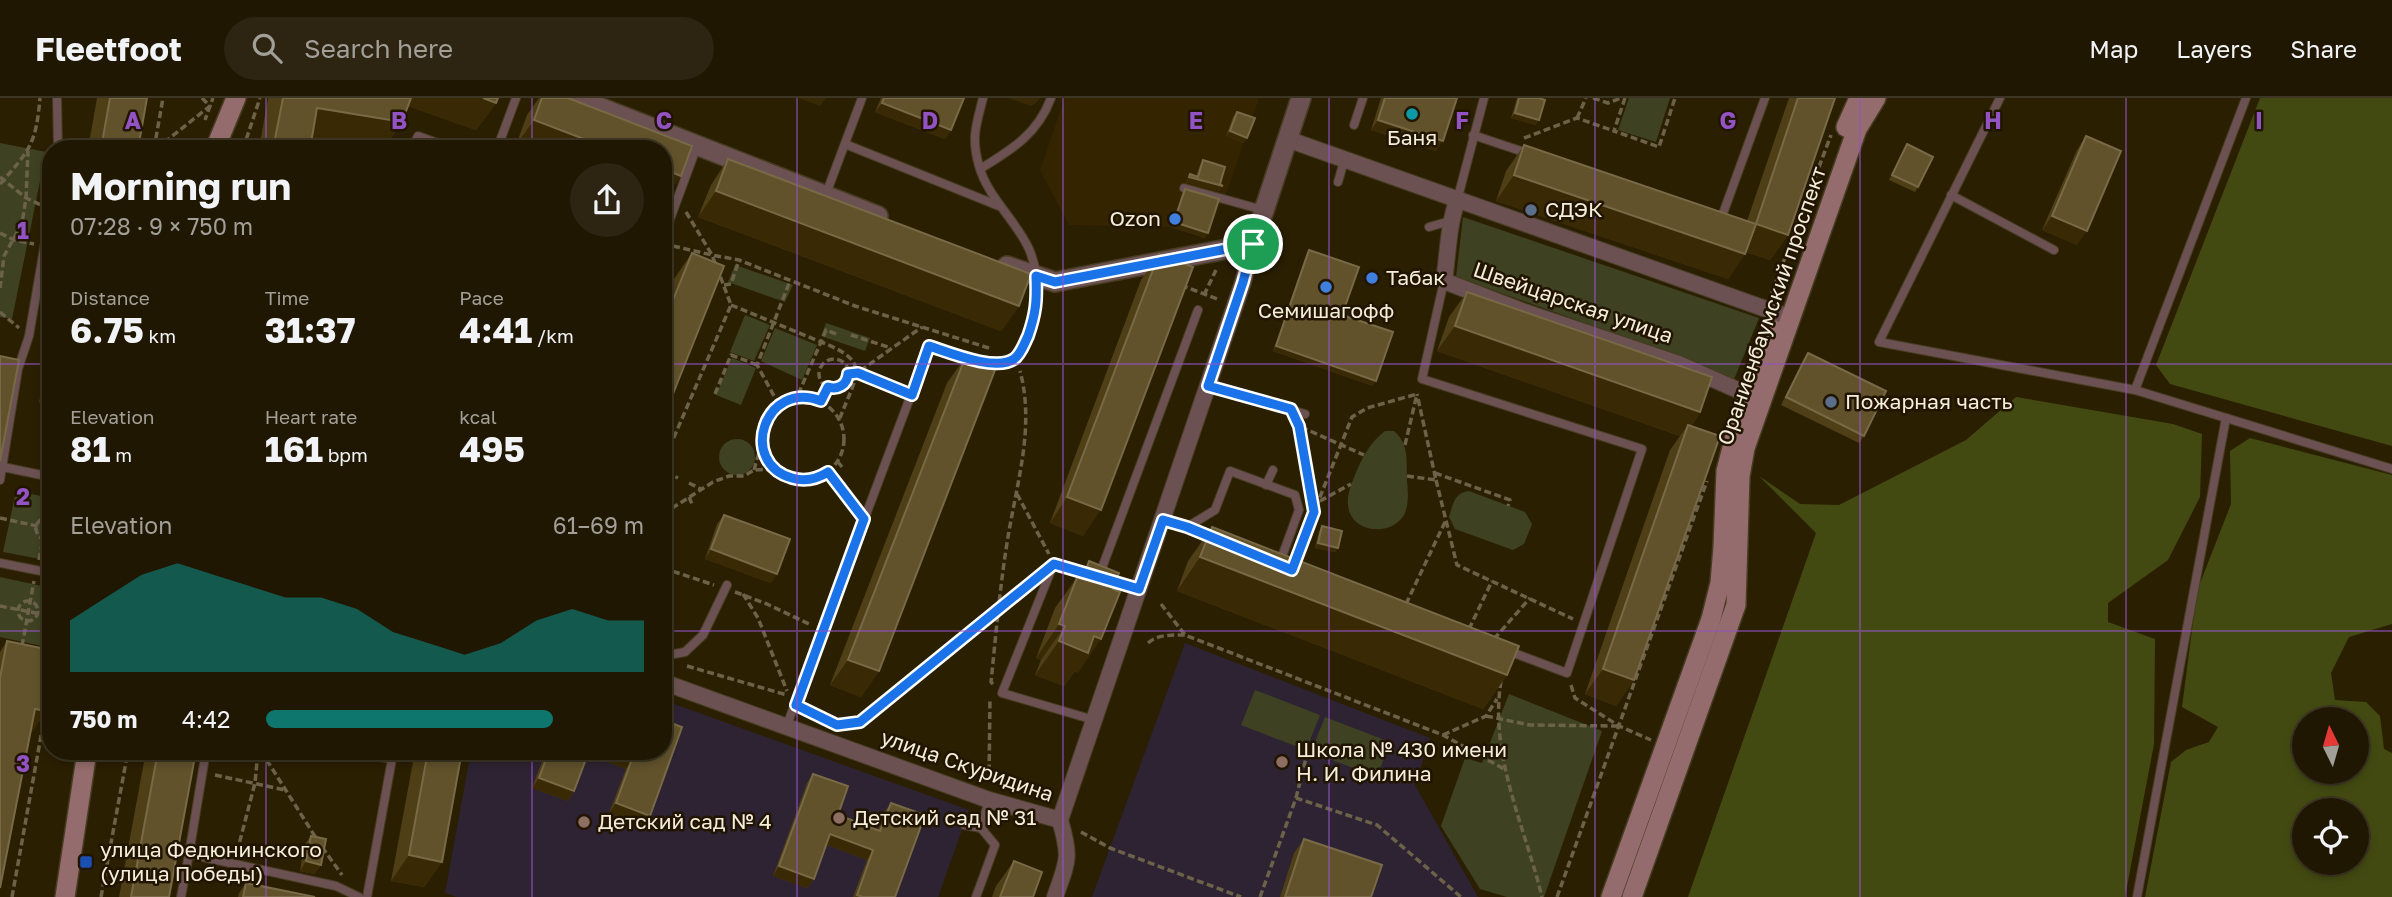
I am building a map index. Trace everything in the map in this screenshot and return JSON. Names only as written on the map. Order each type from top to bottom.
[{"type":"main road","points":[[219,140],[236,98]]},
{"type":"main road","name":"Ораниенбаумский проспект","points":[[1632,897],[1736,605],[1740,476],[1772,312],[1859,98]]},
{"type":"main road","name":"Ораниенбаумский проспект","points":[[1611,897],[1711,619],[1720,583],[1726,471],[1857,129],[1876,98]]},
{"type":"main road","points":[[65,897],[86,760]]},
{"type":"street","points":[[576,98],[899,224]]},
{"type":"street","points":[[1055,897],[1067,863],[1068,849],[1060,820],[1243,282],[1263,210],[1301,98]]},
{"type":"street","points":[[1287,139],[1772,312]]},
{"type":"street","name":"Швейцарская улица","points":[[1457,201],[1450,221],[1450,247],[1444,281],[1679,364],[1755,398]]},
{"type":"street","points":[[986,257],[1055,282],[1253,244]]},
{"type":"street","name":"улица Скуридина","points":[[672,685],[989,800],[1060,820]]},
{"type":"lane","points":[[57,98],[58,140]]},
{"type":"lane","points":[[500,140],[516,98]]},
{"type":"lane","points":[[825,196],[862,98]]},
{"type":"lane","points":[[787,726],[792,700],[822,630],[929,346],[986,363],[1006,363],[1015,359],[1023,348],[1037,312],[1036,276],[1028,249],[999,206],[980,169],[973,136],[983,98]]},
{"type":"lane","points":[[980,169],[1019,145],[1046,112],[1051,98]]},
{"type":"lane","points":[[1354,125],[1363,98]]},
{"type":"lane","points":[[1457,201],[1484,98]]},
{"type":"lane","points":[[1710,215],[1723,220],[1765,98]]},
{"type":"lane","points":[[2000,98],[1879,342],[2135,390],[2392,468]]},
{"type":"lane","points":[[2135,390],[2246,98]]},
{"type":"lane","points":[[1474,135],[1543,158]]},
{"type":"lane","points":[[845,144],[999,206]]},
{"type":"lane","points":[[672,212],[696,146]]},
{"type":"lane","points":[[1338,182],[1344,161]]},
{"type":"lane","points":[[1184,188],[1263,210]]},
{"type":"lane","points":[[1951,195],[2054,250]]},
{"type":"lane","points":[[1429,227],[1450,221]]},
{"type":"lane","points":[[0,480],[14,368],[29,336],[42,258]]},
{"type":"lane","points":[[1444,281],[1422,379],[1642,450],[1567,673],[1491,644]]},
{"type":"lane","points":[[1099,576],[1198,310]]},
{"type":"lane","points":[[1208,386],[1305,414]]},
{"type":"lane","points":[[2137,897],[2226,418]]},
{"type":"lane","points":[[3,467],[42,475]]},
{"type":"lane","points":[[1266,485],[1273,470]]},
{"type":"lane","points":[[1187,527],[1215,510],[1230,471],[1295,495],[1299,510],[1279,564]]},
{"type":"lane","points":[[1163,520],[1222,541]]},
{"type":"lane","points":[[1268,560],[1292,570]]},
{"type":"lane","points":[[0,563],[42,571]]},
{"type":"lane","points":[[1094,720],[1002,693],[1054,564],[1139,589]]},
{"type":"lane","points":[[672,654],[685,652],[703,635],[727,587]]},
{"type":"lane","points":[[181,897],[205,760]]},
{"type":"lane","points":[[367,897],[392,760]]},
{"type":"lane","points":[[981,828],[989,800]]},
{"type":"lane","points":[[964,825],[981,828],[995,845],[976,897]]},
{"type":"lane","points":[[189,854],[336,886],[359,897]]},
{"type":"path","points":[[0,262],[14,240],[23,217],[28,151],[37,127],[40,98]]},
{"type":"path","points":[[156,140],[163,98]]},
{"type":"path","points":[[202,98],[210,106]]},
{"type":"path","points":[[167,140],[210,106],[213,98]]},
{"type":"path","points":[[246,140],[260,98]]},
{"type":"path","points":[[1577,118],[1586,98]]},
{"type":"path","points":[[1592,98],[1608,103],[1623,98]]},
{"type":"path","points":[[1614,131],[1623,98]]},
{"type":"path","points":[[1505,145],[1577,118],[1659,147],[1675,98]]},
{"type":"path","points":[[1772,312],[1835,123]]},
{"type":"path","points":[[28,151],[1,180],[26,198],[42,205]]},
{"type":"path","points":[[672,443],[731,305],[712,255],[677,197]]},
{"type":"path","points":[[0,233],[14,240],[42,246]]},
{"type":"path","points":[[672,246],[739,260],[855,306],[1001,352]]},
{"type":"path","points":[[0,288],[5,256]]},
{"type":"path","points":[[724,285],[731,284],[739,260]]},
{"type":"path","points":[[1198,310],[1220,262]]},
{"type":"path","points":[[757,365],[790,281]]},
{"type":"path","points":[[1179,284],[1227,303]]},
{"type":"path","points":[[731,305],[845,352],[856,364],[858,373]]},
{"type":"path","points":[[0,312],[29,336]]},
{"type":"path","points":[[840,419],[858,373],[922,327]]},
{"type":"path","points":[[797,397],[826,330],[836,334]]},
{"type":"path","points":[[851,335],[891,348]]},
{"type":"path","points":[[842,361],[845,352]]},
{"type":"path","points":[[715,394],[730,355],[757,365],[779,405]]},
{"type":"path","points":[[989,800],[991,682],[1008,537],[1026,435],[1025,397],[1015,359]]},
{"type":"path","points":[[828,360],[842,361],[848,374],[841,386],[828,387],[819,378],[819,370],[828,360]]},
{"type":"path","points":[[811,367],[819,370]]},
{"type":"path","points":[[848,374],[858,373],[912,395]]},
{"type":"path","points":[[821,401],[828,387]]},
{"type":"path","points":[[1405,445],[1417,394]]},
{"type":"path","points":[[1310,523],[1349,422],[1359,413],[1417,394]]},
{"type":"path","points":[[1417,394],[1457,565],[1574,619]]},
{"type":"path","points":[[754,470],[765,423],[779,405],[797,397],[821,401],[834,410],[840,419],[845,438],[842,454],[828,472],[814,479],[799,480],[776,469],[768,460],[762,442]]},
{"type":"path","points":[[1291,409],[1299,426],[1314,512]]},
{"type":"path","points":[[1299,426],[1364,455]]},
{"type":"path","points":[[838,461],[842,467]]},
{"type":"path","points":[[672,508],[701,489],[729,477],[744,476],[754,470],[776,469]]},
{"type":"path","points":[[1557,897],[1711,469]]},
{"type":"path","points":[[828,472],[864,519]]},
{"type":"path","points":[[1435,473],[1510,500],[1508,506]]},
{"type":"path","points":[[672,475],[678,478]]},
{"type":"path","points":[[1407,476],[1436,480]]},
{"type":"path","points":[[842,489],[845,479]]},
{"type":"path","points":[[689,483],[701,489]]},
{"type":"path","points":[[1318,502],[1351,484]]},
{"type":"path","points":[[678,663],[792,700],[837,725],[860,722],[1054,564],[1017,494]]},
{"type":"path","points":[[690,497],[692,504]]},
{"type":"path","points":[[0,518],[42,527]]},
{"type":"path","points":[[35,526],[42,518]]},
{"type":"path","points":[[1402,611],[1446,520]]},
{"type":"path","points":[[35,526],[38,536],[42,538]]},
{"type":"path","points":[[672,571],[727,587],[822,630]]},
{"type":"path","points":[[1466,635],[1492,580]]},
{"type":"path","points":[[743,594],[758,618],[792,700]]},
{"type":"path","points":[[1491,644],[1530,598]]},
{"type":"path","points":[[30,601],[38,608],[38,614],[36,619],[26,622],[18,615],[18,609],[20,604],[30,601]]},
{"type":"path","points":[[1161,604],[1185,635]]},
{"type":"path","points":[[0,606],[42,615]]},
{"type":"path","points":[[1148,643],[1151,639],[1168,635],[1185,635],[1443,735],[1504,769]]},
{"type":"path","points":[[1506,650],[1498,698],[1504,769],[1542,897]]},
{"type":"path","points":[[1567,673],[1575,698],[1619,726],[1651,740]]},
{"type":"path","points":[[991,682],[1002,693]]},
{"type":"path","points":[[1443,735],[1486,716],[1498,698]]},
{"type":"path","points":[[1486,716],[1530,725],[1619,726]]},
{"type":"path","points":[[12,897],[42,730]]},
{"type":"path","points":[[1260,897],[1296,798],[1307,754]]},
{"type":"path","points":[[102,897],[126,760]]},
{"type":"path","points":[[234,864],[259,760]]},
{"type":"path","points":[[266,760],[344,878]]},
{"type":"path","points":[[204,772],[285,790]]},
{"type":"path","points":[[1296,798],[1377,825],[1461,897]]},
{"type":"path","points":[[1060,820],[1103,845],[1241,897]]},
{"type":"shaded area","points":[[1065,98],[1259,98],[1229,186],[1205,238],[1171,227],[1069,225],[1040,170]]},
{"type":"shaded area","name":"Школа № 430 имени Н. И. Филина","points":[[1185,643],[1430,738],[1415,785],[1478,897],[1092,897]]},
{"type":"shaded area","points":[[672,703],[969,810],[938,897],[457,897],[445,893],[469,760],[672,760]]},
{"type":"green space","points":[[1629,98],[1670,98],[1656,142],[1618,130]]},
{"type":"green space","points":[[2260,98],[2392,98],[2392,446],[2170,384],[2156,365]]},
{"type":"green space","points":[[0,143],[42,151],[42,172],[12,319],[0,317]]},
{"type":"green space","points":[[1463,217],[1759,318],[1733,382],[1680,357],[1456,277]]},
{"type":"green space","points":[[735,265],[793,285],[785,302],[728,282]]},
{"type":"green space","points":[[745,315],[770,325],[754,361],[730,352]]},
{"type":"green space","points":[[826,323],[870,338],[865,351],[821,336]]},
{"type":"green space","points":[[775,328],[817,345],[802,380],[761,361]]},
{"type":"green space","points":[[732,358],[756,368],[741,405],[716,395]]},
{"type":"green space","points":[[2016,397],[2173,424],[2202,434],[2200,497],[2168,560],[2108,603],[2108,622],[2155,639],[2154,744],[2125,897],[1688,897],[1816,533],[1759,476],[1800,504],[1839,505],[1966,440]]},
{"type":"green space","points":[[1385,431],[1394,431],[1405,448],[1408,501],[1405,513],[1393,525],[1368,528],[1353,519],[1349,511],[1348,495],[1362,459]]},
{"type":"green space","points":[[2250,438],[2392,475],[2392,624],[2349,637],[2331,673],[2335,700],[2366,702],[2380,716],[2384,749],[2392,753],[2392,897],[2145,897],[2171,762],[2186,750],[2209,742],[2218,727],[2182,707],[2197,591],[2231,504],[2230,451]]},
{"type":"green space","points":[[737,439],[749,445],[755,457],[749,469],[737,475],[725,469],[719,457],[725,445]]},
{"type":"green space","points":[[16,491],[42,496],[42,559],[3,552]]},
{"type":"green space","points":[[1469,491],[1525,512],[1532,524],[1524,544],[1513,550],[1455,529],[1449,517],[1453,503],[1458,496]]},
{"type":"green space","points":[[0,577],[42,586],[42,646],[0,637]]},
{"type":"green space","points":[[1255,690],[1320,715],[1306,750],[1241,725]]},
{"type":"green space","points":[[1509,694],[1602,731],[1544,897],[1507,897],[1480,889],[1441,826],[1465,758],[1482,763]]},
{"type":"green space","points":[[1325,717],[1390,742],[1377,777],[1311,752]]},
{"type":"building","points":[[110,98],[147,98],[140,140],[103,140]]},
{"type":"building","points":[[283,98],[411,98],[402,122],[317,108],[312,140],[275,140]]},
{"type":"building","points":[[483,98],[498,98],[496,103]]},
{"type":"building","points":[[542,98],[568,98],[692,146],[681,176],[672,172],[672,140],[586,140],[534,120]]},
{"type":"building","points":[[884,98],[964,98],[951,130],[882,103]]},
{"type":"building","name":"Баня","points":[[1385,98],[1457,98],[1443,141],[1378,120]]},
{"type":"building","points":[[1519,98],[1545,100],[1539,120],[1515,113]]},
{"type":"building","points":[[1798,98],[1835,98],[1788,235],[1756,224]]},
{"type":"building","points":[[1237,112],[1255,118],[1247,138],[1230,131]]},
{"type":"building","points":[[2086,136],[2121,151],[2087,231],[2052,216]]},
{"type":"building","points":[[1907,144],[1933,157],[1918,187],[1892,175]]},
{"type":"building","points":[[1524,145],[1756,224],[1745,254],[1514,175]]},
{"type":"building","points":[[728,159],[1031,274],[1019,306],[716,191]]},
{"type":"building","points":[[1203,160],[1225,167],[1220,184],[1223,186],[1189,177],[1190,174],[1198,177]]},
{"type":"building","points":[[1185,189],[1219,199],[1208,233],[1174,222]]},
{"type":"building","points":[[1309,250],[1359,267],[1342,315],[1393,332],[1376,381],[1276,346]]},
{"type":"building","points":[[692,253],[724,266],[672,396],[672,303]]},
{"type":"building","points":[[1159,254],[1193,267],[1101,510],[1067,497]]},
{"type":"building","points":[[1467,292],[1712,377],[1700,412],[1455,326]]},
{"type":"building","name":"Пожарная часть","points":[[1808,353],[1886,391],[1864,436],[1786,397]]},
{"type":"building","points":[[0,356],[19,360],[0,461]]},
{"type":"building","points":[[965,358],[995,370],[879,671],[848,660]]},
{"type":"building","points":[[1688,425],[1720,436],[1634,680],[1603,669]]},
{"type":"building","points":[[724,515],[790,539],[777,574],[711,549]]},
{"type":"building","points":[[1322,526],[1342,531],[1338,548],[1318,543]]},
{"type":"building","points":[[1212,527],[1519,646],[1507,675],[1200,557]]},
{"type":"building","points":[[1089,561],[1119,573],[1113,589],[1120,592],[1101,639],[1094,636],[1088,653],[1059,641],[1065,626],[1059,624],[1078,575],[1084,577]]},
{"type":"building","points":[[7,641],[42,648],[42,710],[35,709],[0,888],[0,678]]},
{"type":"building","points":[[672,723],[682,727],[672,755]]},
{"type":"building","points":[[156,760],[194,760],[169,897],[131,897]]},
{"type":"building","points":[[426,760],[460,760],[442,862],[409,855]]},
{"type":"building","points":[[546,760],[586,760],[574,791],[539,778]]},
{"type":"building","points":[[632,760],[670,760],[650,816],[616,803]]},
{"type":"building","points":[[813,774],[848,786],[838,815],[880,831],[891,803],[925,815],[895,897],[857,895],[873,850],[830,834],[814,879],[779,866]]},
{"type":"building","points":[[311,836],[326,839],[321,865],[306,861]]},
{"type":"building","points":[[1304,839],[1382,865],[1371,897],[1285,897]]},
{"type":"building","points":[[1014,861],[1042,872],[1033,897],[1000,897]]},
{"type":"building","points":[[246,883],[315,897],[243,897]]},
{"type":"place","name":"Баня","points":[[1412,114]]},
{"type":"place","name":"СДЭК","points":[[1531,210]]},
{"type":"place","name":"Ozon","points":[[1175,219]]},
{"type":"place","name":"Табак","points":[[1372,278]]},
{"type":"place","name":"Семишагофф","points":[[1326,287]]},
{"type":"place","name":"Пожарная часть","points":[[1831,402]]},
{"type":"place","name":"Школа № 430 имени Н. И. Филина","points":[[1282,762]]},
{"type":"place","name":"Детский сад № 31","points":[[839,818]]},
{"type":"place","name":"Детский сад № 4","points":[[584,822]]},
{"type":"place","name":"улица Федюнинского (улица Победы)","points":[[86,862]]},
{"type":"route","points":[[1253,244],[1208,386],[1291,409],[1299,426],[1314,512],[1292,570],[1187,527],[1163,520],[1139,589],[1054,564],[860,722],[837,725],[796,705],[864,519],[828,472],[814,479],[799,480],[772,466],[765,453],[762,438],[765,423],[773,410],[783,402],[797,397],[821,401],[828,387],[841,386],[848,374],[858,373],[912,395],[929,346],[986,363],[1006,363],[1015,359],[1023,348],[1037,312],[1036,276],[1055,282],[1253,244]]}]
